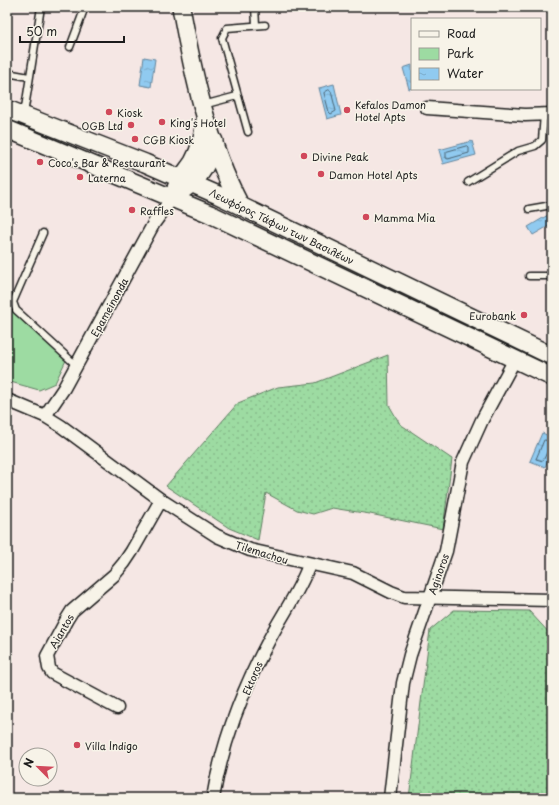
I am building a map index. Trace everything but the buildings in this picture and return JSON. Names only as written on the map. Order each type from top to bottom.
[{"type":"main road","points":[[181,7],[204,110],[223,170],[240,205]]},
{"type":"main road","name":"Λεωφόρος Τάφων των Βασιλέων","points":[[7,109],[186,181],[240,205],[552,356]]},
{"type":"main road","points":[[186,181],[201,146],[204,110]]},
{"type":"main road","name":"Λεωφόρος Τάφων των Βασιλέων","points":[[7,129],[172,198],[354,281],[552,377]]},
{"type":"main road","points":[[172,198],[186,181],[205,168],[214,141]]},
{"type":"street","points":[[427,108],[525,115],[548,114]]},
{"type":"street","name":"Epameinonda","points":[[46,416],[76,365],[154,223],[172,198]]},
{"type":"street","name":"Aginoros","points":[[390,798],[403,682],[410,655],[451,531],[463,462],[479,427],[515,359]]},
{"type":"street","name":"Tilemachou","points":[[7,400],[46,416],[161,500],[217,536],[250,550],[309,565],[353,573],[404,597],[552,600]]},
{"type":"street","name":"Aiantos","points":[[117,708],[52,672],[49,668],[47,656],[72,611],[114,575],[132,551],[161,500]]},
{"type":"street","name":"Ektoros","points":[[213,798],[226,742],[246,689],[269,640],[304,578],[309,565]]},
{"type":"lane","points":[[24,115],[41,7]]},
{"type":"lane","points":[[70,47],[85,7]]},
{"type":"lane","points":[[255,7],[256,25]]},
{"type":"lane","points":[[248,132],[222,42],[223,34],[227,28],[265,25]]},
{"type":"lane","points":[[7,73],[29,77]]},
{"type":"lane","points":[[204,110],[237,96]]},
{"type":"lane","points":[[468,182],[518,151],[535,146],[542,140],[548,114]]},
{"type":"lane","points":[[529,209],[552,205]]},
{"type":"lane","points":[[43,233],[13,302],[16,310],[62,354],[76,365]]},
{"type":"lane","points":[[529,276],[552,276]]},
{"type":"green space","points":[[7,309],[23,313],[69,354],[55,383],[39,390],[7,381]]},
{"type":"green space","points":[[388,355],[389,405],[400,424],[452,459],[443,529],[332,508],[313,514],[297,510],[266,493],[258,540],[229,528],[166,486],[238,403],[278,387],[315,383]]},
{"type":"green space","points":[[454,610],[529,611],[552,636],[552,798],[409,798],[430,630]]},
{"type":"water","points":[[144,57],[155,59],[151,87],[140,85]]},
{"type":"water","points":[[411,65],[411,88],[409,89],[403,68]]},
{"type":"water","points":[[334,84],[341,115],[327,119],[319,88]]},
{"type":"water","points":[[472,141],[476,155],[443,164],[439,150]]},
{"type":"water","points":[[548,215],[552,224],[533,235],[528,227]]},
{"type":"water","points":[[542,433],[552,437],[552,451],[545,467],[530,461]]},
{"type":"place","name":"Kefalos Damon Hotel Apts","points":[[347,110]]},
{"type":"place","name":"Kiosk","points":[[109,112]]},
{"type":"place","name":"King's Hotel","points":[[162,122]]},
{"type":"place","name":"OGB Ltd","points":[[131,125]]},
{"type":"place","name":"CGB Kiosk","points":[[135,139]]},
{"type":"place","name":"Divine Peak","points":[[304,156]]},
{"type":"place","name":"Coco's Bar & Restaurant","points":[[40,162]]},
{"type":"place","name":"Damon Hotel Apts","points":[[321,174]]},
{"type":"place","name":"Laterna","points":[[80,177]]},
{"type":"place","name":"Raffles","points":[[132,210]]},
{"type":"place","name":"Mamma Mia","points":[[366,217]]},
{"type":"place","name":"Eurobank","points":[[524,315]]},
{"type":"place","name":"Villa Indigo","points":[[77,745]]}]
